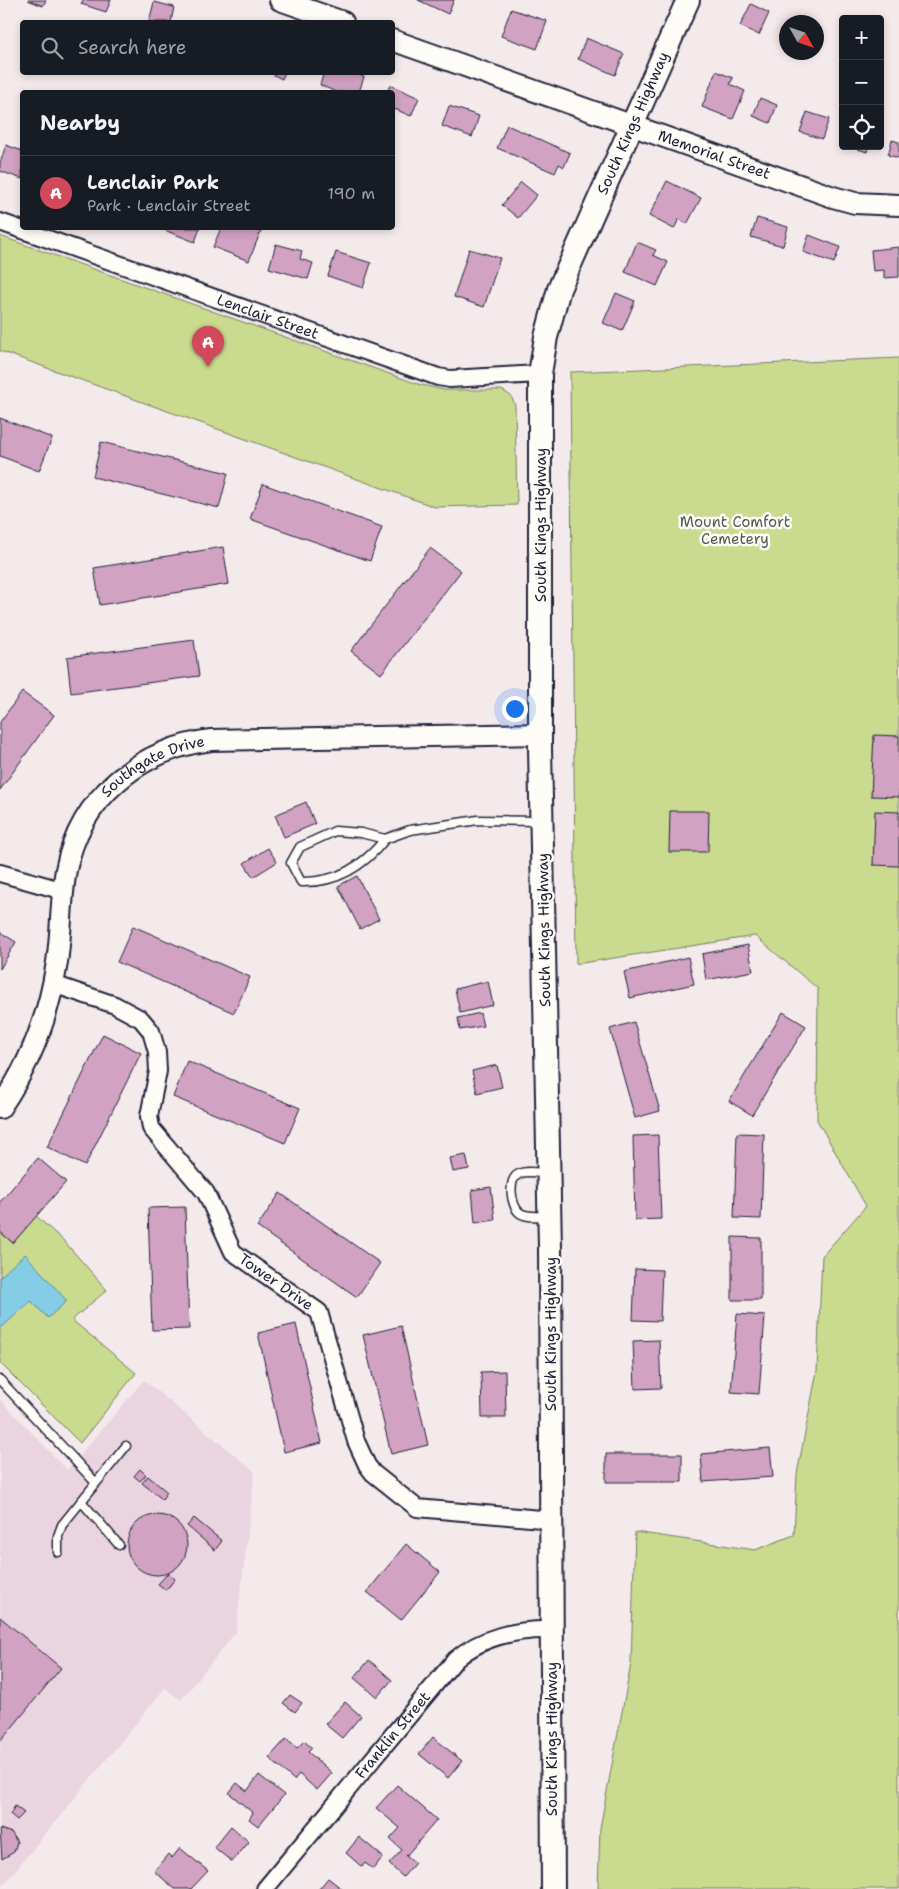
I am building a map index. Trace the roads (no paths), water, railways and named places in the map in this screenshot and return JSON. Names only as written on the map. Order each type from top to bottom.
[{"type":"main road","name":"South Kings Highway","points":[[553,1889],[550,1216],[540,734],[540,374],[546,337],[559,289],[577,244],[688,0]]},
{"type":"street","points":[[280,0],[337,20]]},
{"type":"street","name":"Memorial Street","points":[[395,41],[833,197],[855,203],[899,205]]},
{"type":"street","name":"Lenclair Street","points":[[0,222],[20,229]]},
{"type":"street","name":"Lenclair Street","points":[[23,230],[438,377],[450,379],[540,374]]},
{"type":"street","name":"Southgate Drive","points":[[0,1108],[21,1073],[35,1042],[53,984],[62,933],[66,868],[80,828],[106,791],[142,761],[184,745],[211,740],[540,734]]},
{"type":"street","points":[[0,873],[64,890]]},
{"type":"street","name":"Tower Drive","points":[[53,984],[115,1005],[141,1019],[151,1031],[158,1071],[148,1116],[151,1128],[206,1193],[233,1252],[319,1312],[356,1441],[367,1465],[373,1473],[417,1508],[552,1520]]},
{"type":"street","name":"Franklin Street","points":[[265,1889],[459,1657],[494,1638],[531,1630],[552,1630]]},
{"type":"lane","points":[[385,839],[361,833],[335,831],[300,847],[291,863],[301,882],[318,882],[337,877],[355,868],[373,854],[385,839],[410,830],[478,820],[542,822]]},
{"type":"lane","points":[[549,1173],[522,1172],[516,1175],[512,1182],[513,1201],[520,1213],[526,1216],[550,1216]]},
{"type":"lane","points":[[0,1380],[96,1483]]},
{"type":"lane","points":[[58,1552],[59,1531],[126,1446]]},
{"type":"lane","points":[[81,1501],[119,1545]]},
{"type":"water","points":[[25,1254],[67,1301],[48,1318],[31,1301],[0,1329],[0,1277]]},
{"type":"place","name":"Lenclair Park","points":[[208,367]]},
{"type":"park label","name":"Mount Comfort Cemetery","points":[[735,530]]}]
